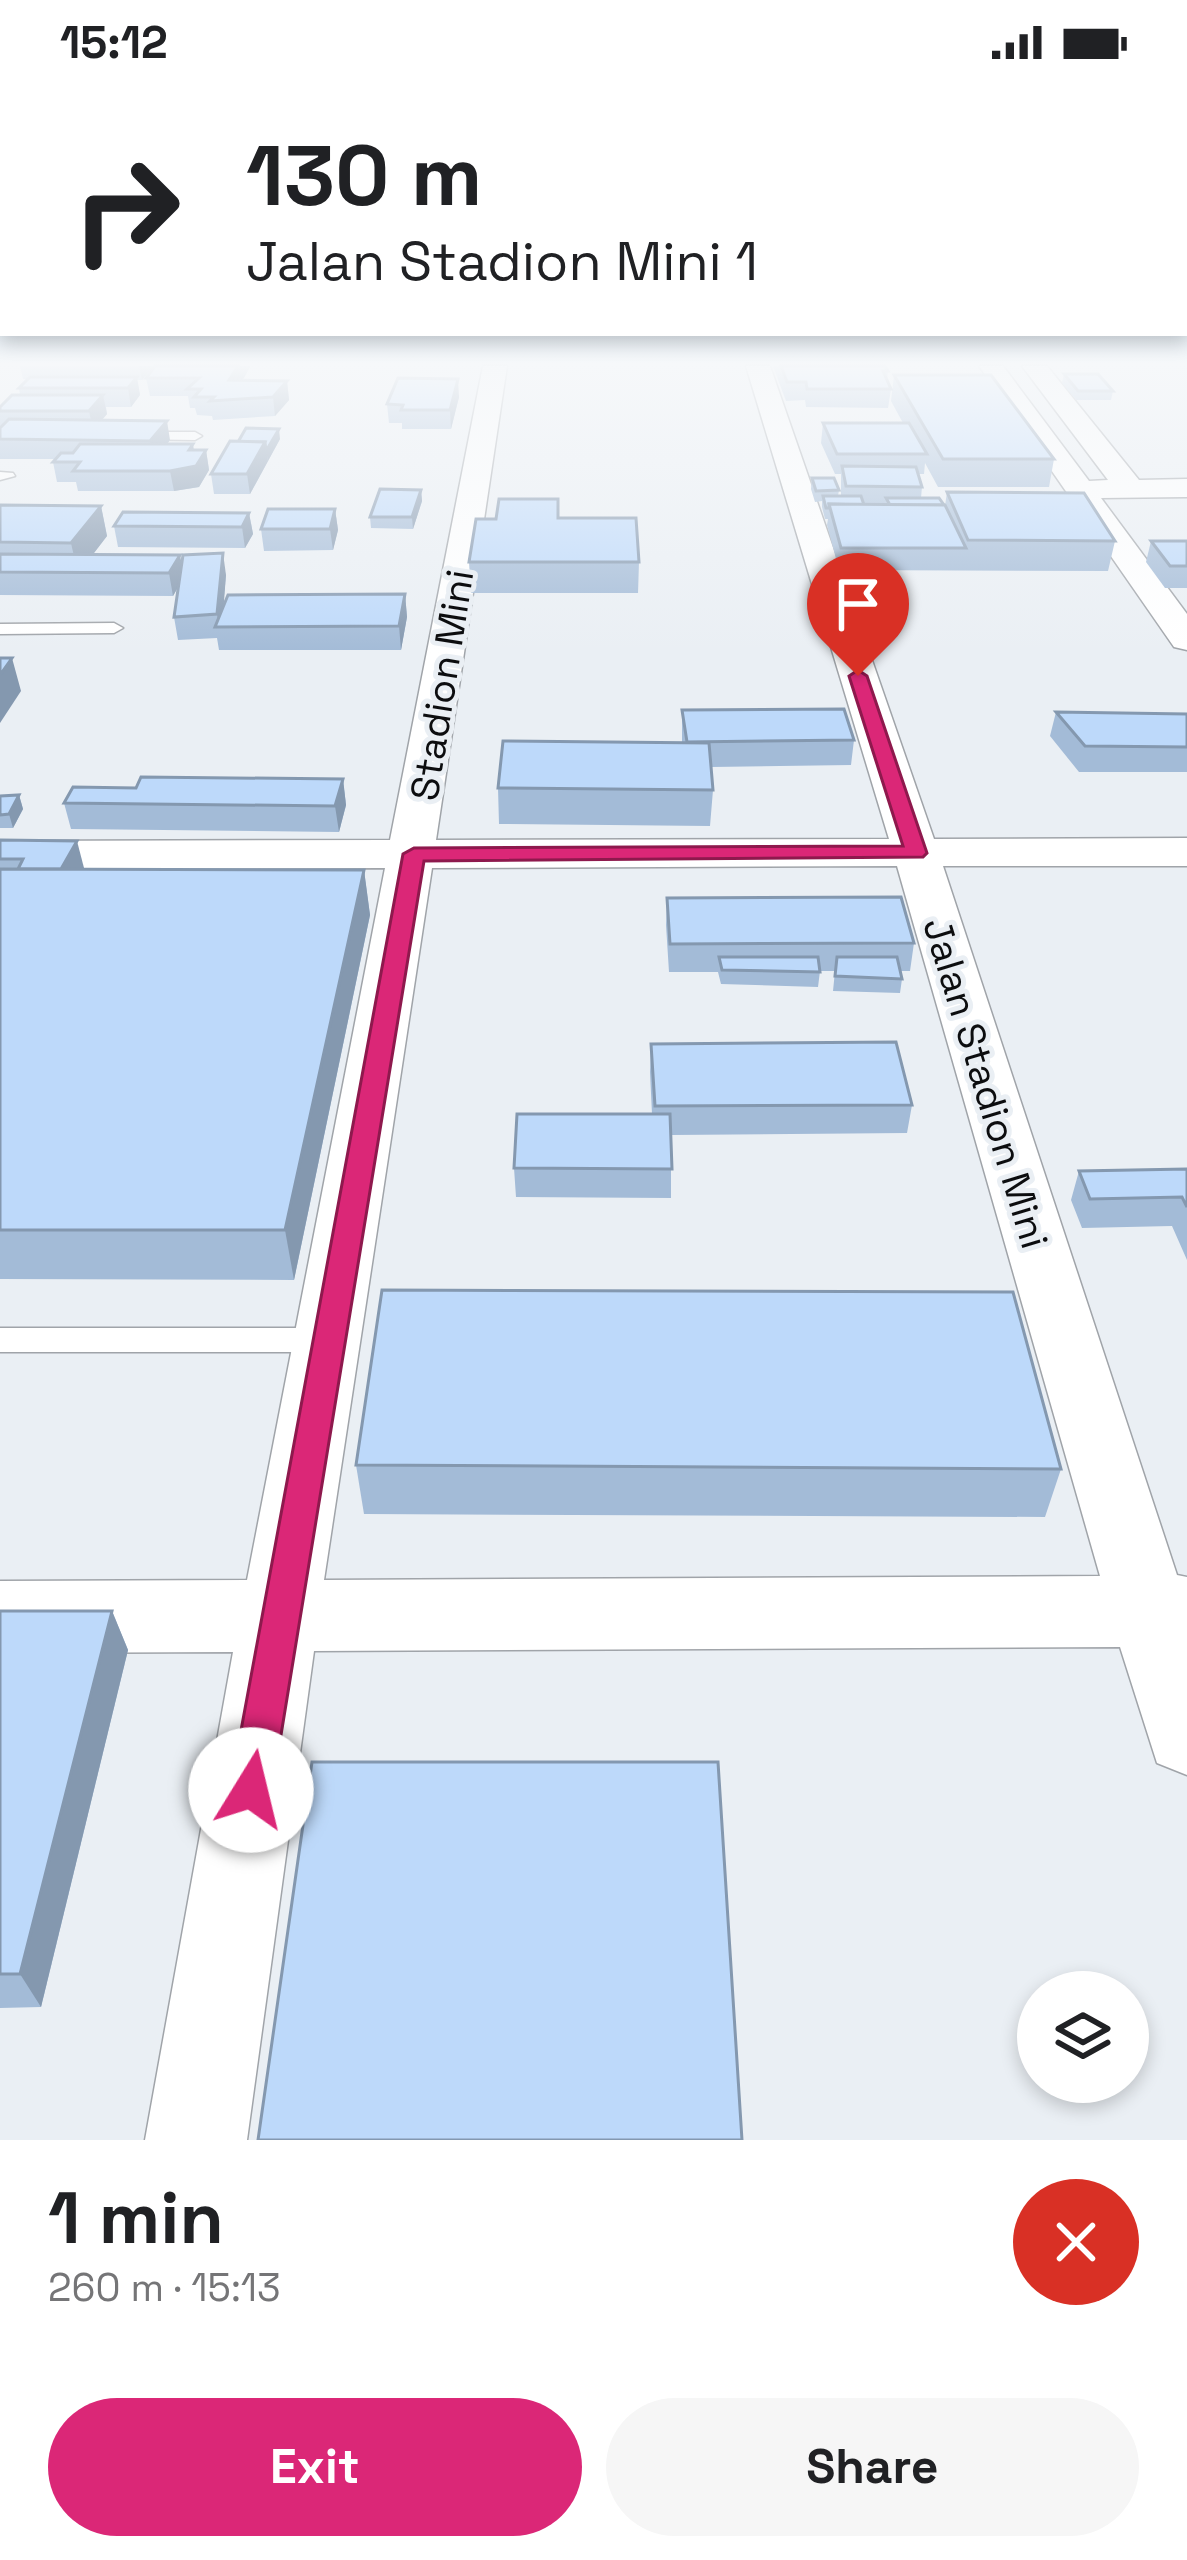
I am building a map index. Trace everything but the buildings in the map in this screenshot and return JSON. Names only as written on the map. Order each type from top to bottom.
[{"type":"street","name":"Stadion Mini","points":[[196,2140],[279,1616],[479,462]]},
{"type":"street","name":"Jalan Stadion Mini","points":[[789,462],[1167,1611],[1187,1734]]},
{"type":"street","points":[[1058,462],[1187,639]]},
{"type":"street","points":[[1111,462],[1130,488]]},
{"type":"street","points":[[1077,489],[1187,488]]},
{"type":"street","points":[[0,855],[1187,852]]},
{"type":"street","points":[[0,1617],[1167,1611]]},
{"type":"lane","points":[[0,629],[114,628]]},
{"type":"lane","points":[[0,1340],[328,1340]]},
{"type":"route","points":[[251,1790],[414,854],[916,853],[858,676]]}]
